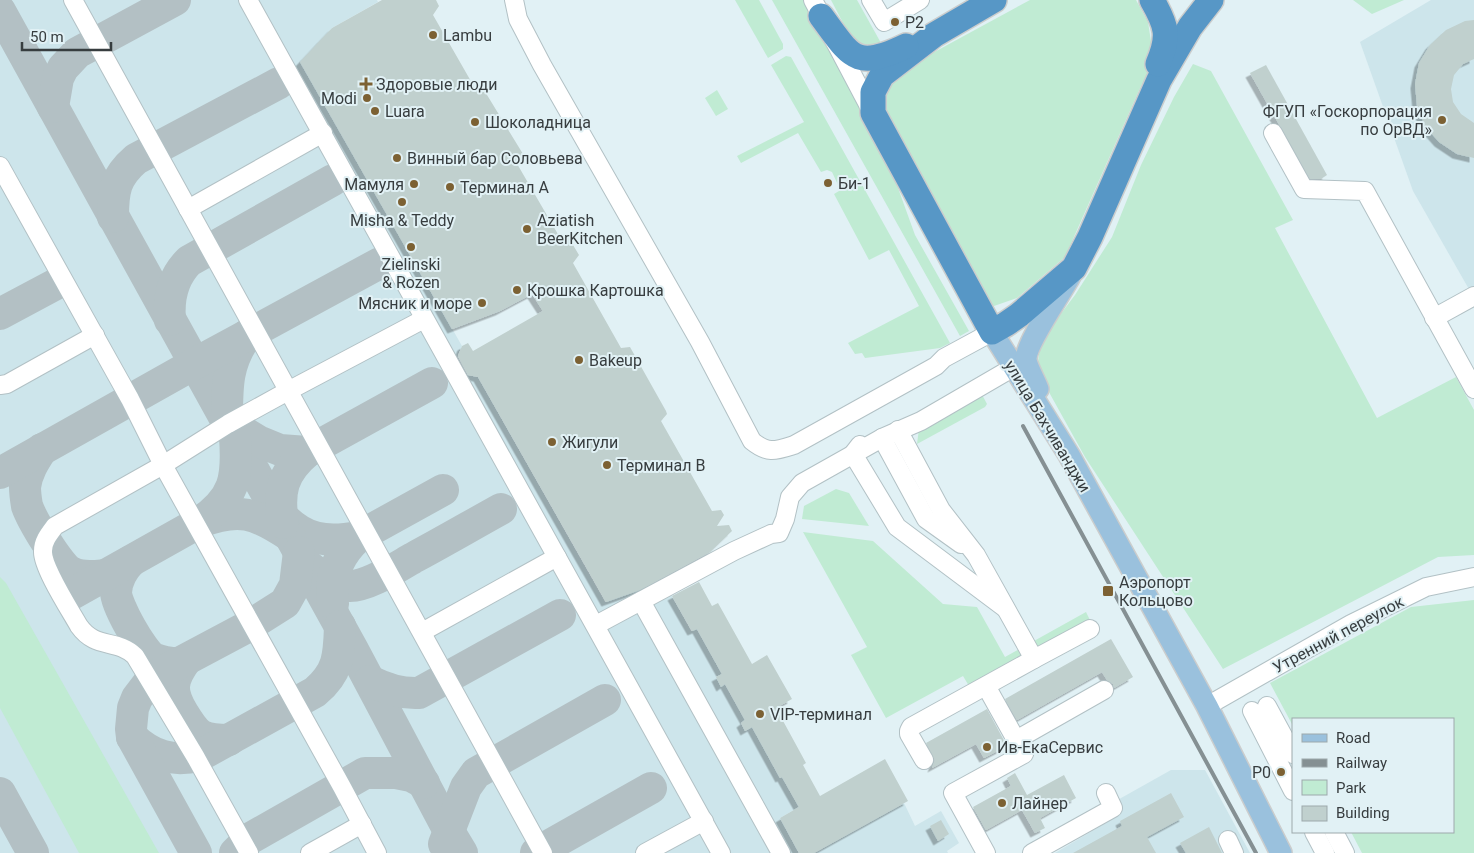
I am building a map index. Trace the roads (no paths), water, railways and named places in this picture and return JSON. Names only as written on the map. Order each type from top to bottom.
[{"type":"highway","points":[[873,113],[873,92],[882,75],[934,35],[994,0]]},
{"type":"highway","points":[[1130,147],[1136,117],[1164,50],[1166,32],[1160,13],[1152,0]]},
{"type":"highway","points":[[992,332],[1019,315],[1074,268],[1090,237],[1159,80],[1190,27],[1211,0]]},
{"type":"highway","points":[[817,8],[844,48],[853,56],[864,58],[878,57],[934,35]]},
{"type":"highway","name":"улица Бахчиванджи","points":[[873,113],[992,332]]},
{"type":"main road","points":[[1016,362],[1028,351],[1036,332],[1074,268]]},
{"type":"main road","name":"улица Бахчиванджи","points":[[992,332],[1016,362],[1068,455],[1207,706],[1281,853]]},
{"type":"street","points":[[73,0],[543,853]]},
{"type":"street","points":[[248,0],[721,853]]},
{"type":"street","points":[[514,0],[518,19],[542,65],[700,342],[752,441],[762,449],[776,450],[794,445],[936,366],[953,353],[992,332]]},
{"type":"street","points":[[872,0],[884,22],[920,0]]},
{"type":"street","name":"улица Бахчиванджи","points":[[817,8],[873,113]]},
{"type":"street","points":[[1273,133],[1304,189],[1365,191],[1474,389]]},
{"type":"street","points":[[188,209],[323,134]]},
{"type":"street","points":[[0,166],[95,335],[163,465],[377,853]]},
{"type":"street","points":[[1434,318],[1474,296]]},
{"type":"street","points":[[249,853],[195,756],[135,656],[126,649],[92,640],[85,634],[45,563],[43,556],[45,539],[55,526],[163,465],[229,424],[424,319]]},
{"type":"street","points":[[0,385],[7,384],[95,335]]},
{"type":"street","points":[[858,448],[920,420],[1016,362]]},
{"type":"street","points":[[596,626],[734,551],[775,534],[785,519],[790,497],[802,483],[914,411],[1016,362]]},
{"type":"street","points":[[898,430],[942,510],[976,555],[1034,659]]},
{"type":"street","points":[[882,438],[926,519],[976,555]]},
{"type":"street","points":[[858,448],[897,527],[1005,608]]},
{"type":"street","points":[[422,632],[557,557]]},
{"type":"street","name":"Утренний переулок","points":[[1207,706],[1352,624],[1426,588],[1474,578]]},
{"type":"street","points":[[641,601],[781,853]]},
{"type":"street","points":[[924,760],[909,734],[909,729],[1090,629]]},
{"type":"street","points":[[986,686],[1024,754],[953,793],[986,853]]},
{"type":"street","points":[[1016,740],[1104,690]]},
{"type":"street","points":[[1292,753],[1260,709],[1292,788]]},
{"type":"street","points":[[1032,853],[1114,808],[1106,793]]},
{"type":"street","points":[[645,853],[704,821]]},
{"type":"street","points":[[310,853],[362,824]]},
{"type":"street","points":[[1315,833],[1325,853]]},
{"type":"street","points":[[1335,833],[1345,853]]},
{"type":"railway","points":[[1023,426],[1256,853]]},
{"type":"place","name":"P2","points":[[895,22]]},
{"type":"place","name":"Lambu","points":[[433,35]]},
{"type":"place","name":"Здоровые люди","points":[[366,84]]},
{"type":"place","name":"Modi","points":[[367,98]]},
{"type":"place","name":"Luara","points":[[375,111]]},
{"type":"place","name":"ФГУП «Госкорпорация по ОрВД»","points":[[1442,120]]},
{"type":"place","name":"Шоколадница","points":[[475,122]]},
{"type":"place","name":"Винный бар Соловьева","points":[[397,158]]},
{"type":"place","name":"Би-1","points":[[828,183]]},
{"type":"place","name":"Мамуля","points":[[414,184]]},
{"type":"place","name":"Терминал А","points":[[450,187]]},
{"type":"place","name":"Misha & Teddy","points":[[402,202]]},
{"type":"place","name":"Aziatish BeerKitchen","points":[[527,229]]},
{"type":"place","name":"Zielinski & Rozen","points":[[411,247]]},
{"type":"place","name":"Крошка Картошка","points":[[517,290]]},
{"type":"place","name":"Мясник и море","points":[[482,303]]},
{"type":"place","name":"Bakeup","points":[[579,360]]},
{"type":"place","name":"Жигули","points":[[552,442]]},
{"type":"place","name":"Терминал B","points":[[607,465]]},
{"type":"place","name":"Аэропорт Кольцово","points":[[1108,591]]},
{"type":"place","name":"VIP-терминал","points":[[760,714]]},
{"type":"place","name":"Ив-ЕкаСервис","points":[[987,747]]},
{"type":"place","name":"P0","points":[[1281,772]]},
{"type":"place","name":"Лайнер","points":[[1002,803]]}]
